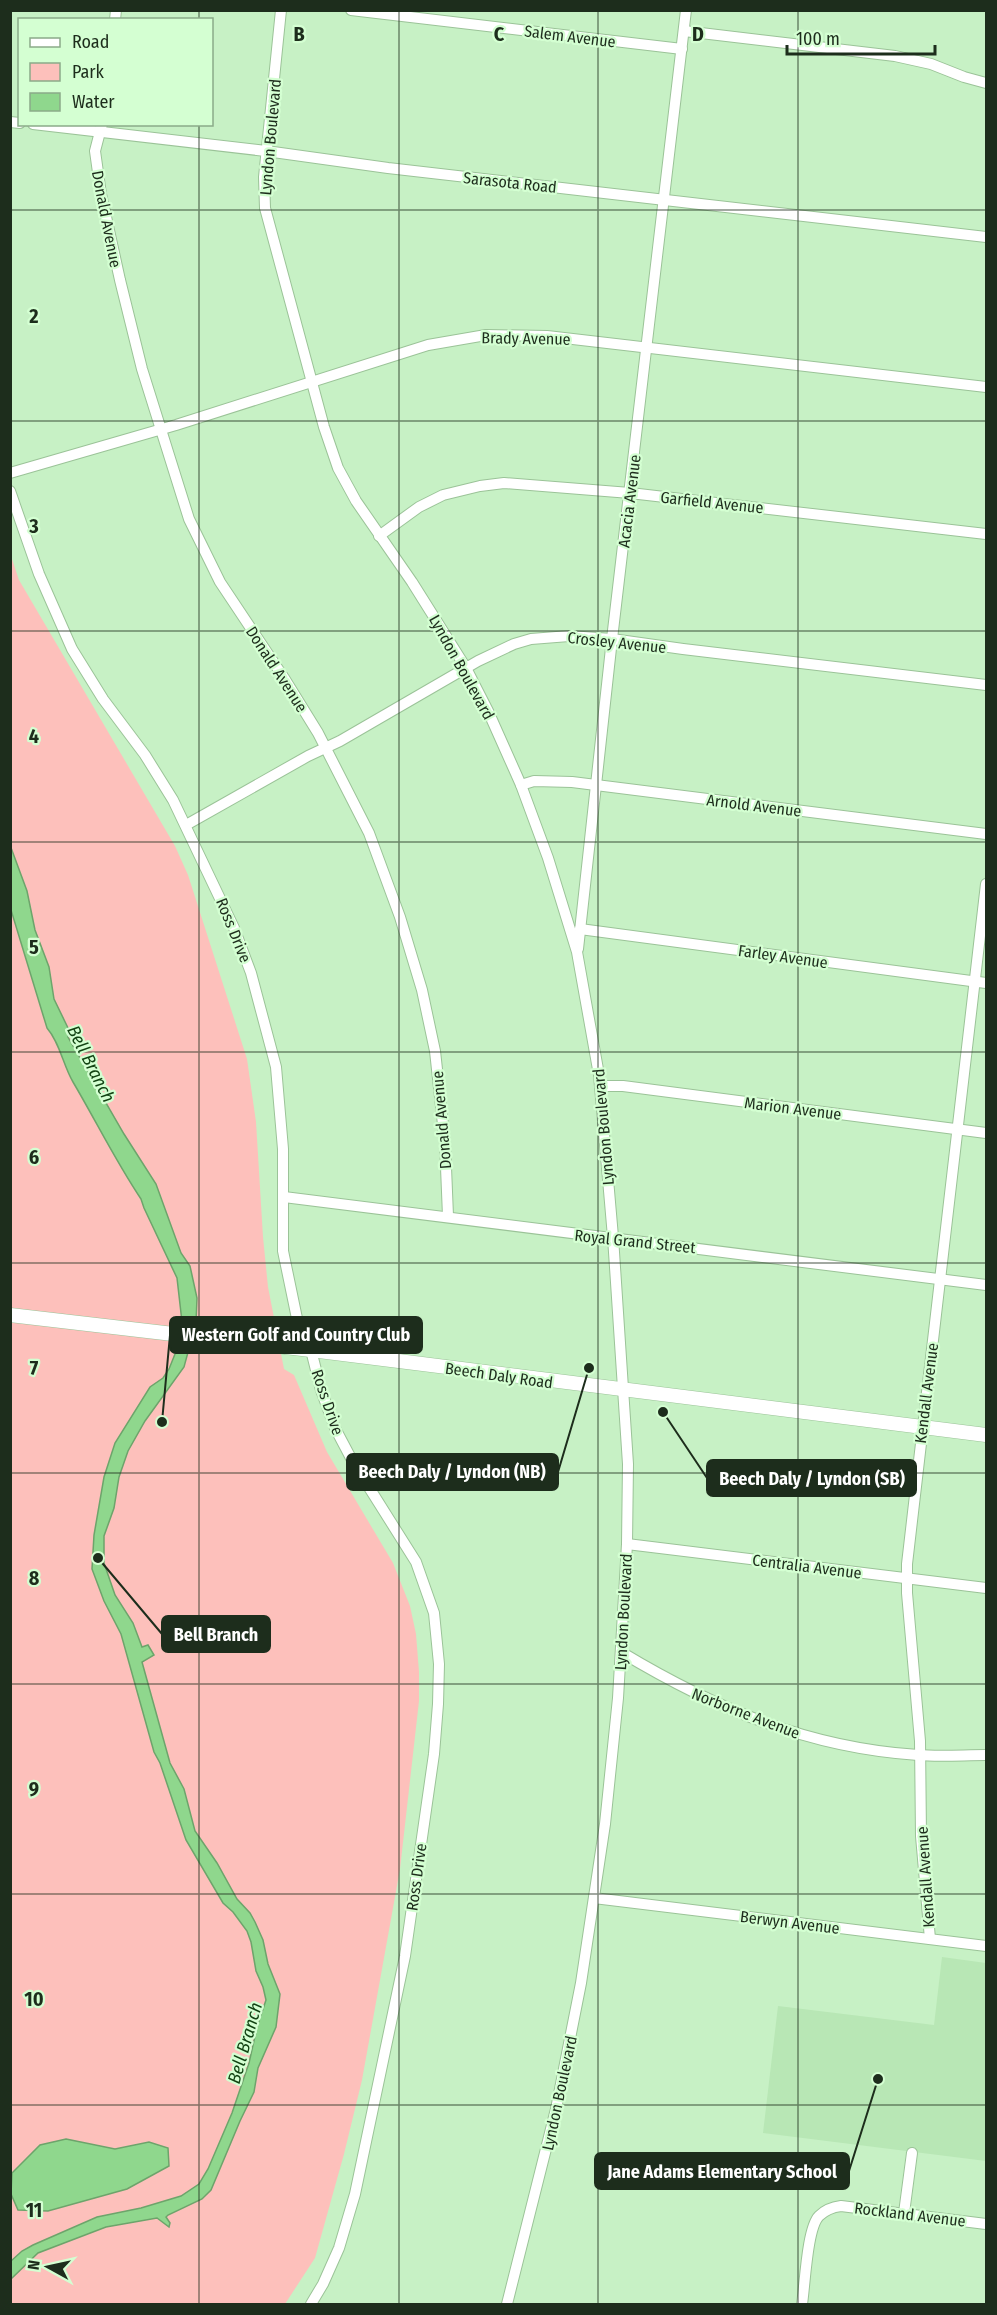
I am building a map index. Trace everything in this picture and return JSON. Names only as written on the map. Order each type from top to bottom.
[{"type":"main road","name":"Beech Daly Road","points":[[10,1315],[216,1338],[987,1436]]},
{"type":"street","name":"Lyndon Boulevard","points":[[281,10],[263,190],[267,221],[324,427],[338,468],[356,501],[412,582],[466,668],[521,785],[554,876],[577,952],[600,1086],[628,1464],[627,1544],[621,1652],[611,1770],[594,1898],[556,2109],[507,2304]]},
{"type":"street","name":"Salem Avenue","points":[[351,10],[682,49]]},
{"type":"street","points":[[686,10],[684,31],[895,56],[931,64],[987,83]]},
{"type":"street","name":"Acacia Avenue","points":[[577,952],[684,31]]},
{"type":"street","name":"Sarasota Road","points":[[67,126],[101,128],[388,168],[987,237]]},
{"type":"street","name":"Donald Avenue","points":[[101,128],[95,151],[101,194],[132,333],[189,519],[208,561],[232,602],[284,678],[326,748],[357,809],[386,875],[422,990],[435,1051],[442,1114],[448,1216]]},
{"type":"street","name":"Brady Avenue","points":[[10,473],[160,429],[428,345],[486,335],[548,336],[987,387]]},
{"type":"street","name":"Garfield Avenue","points":[[379,536],[432,500],[454,491],[480,486],[529,483],[987,534]]},
{"type":"street","name":"Ross Drive","points":[[10,490],[39,574],[72,649],[103,699],[158,774],[186,825],[234,928],[251,973],[276,1067],[283,1149],[283,1251],[299,1328],[311,1350],[321,1390],[335,1428],[353,1462],[409,1549],[422,1575],[434,1613],[439,1664],[434,1754],[405,1956],[357,2187],[332,2265],[311,2304]]},
{"type":"street","name":"Crosley Avenue","points":[[186,825],[495,652],[531,639],[570,636],[612,639],[682,650],[987,685]]},
{"type":"street","name":"Arnold Avenue","points":[[521,785],[534,781],[596,785],[987,834]]},
{"type":"street","name":"Kendall Avenue","points":[[930,1939],[922,1857],[920,1755],[907,1578],[911,1515],[987,884]]},
{"type":"street","name":"Farley Avenue","points":[[580,929],[987,983]]},
{"type":"street","name":"Marion Avenue","points":[[600,1086],[623,1086],[987,1133]]},
{"type":"street","name":"Royal Grand Street","points":[[284,1197],[939,1277],[987,1285]]},
{"type":"street","name":"Centralia Avenue","points":[[627,1544],[987,1588]]},
{"type":"street","name":"Norborne Avenue","points":[[621,1652],[690,1692],[766,1724],[840,1745],[920,1755],[987,1755]]},
{"type":"street","name":"Berwyn Avenue","points":[[594,1898],[987,1946]]},
{"type":"street","points":[[904,2213],[912,2153]]},
{"type":"street","name":"Rockland Avenue","points":[[802,2304],[812,2230],[820,2215],[828,2209],[841,2206],[987,2224]]},
{"type":"shaded area","points":[[942,1957],[986,1963],[986,2161],[763,2133],[778,2006],[934,2025]]},
{"type":"green space","points":[[11,556],[19,580],[175,846],[188,875],[247,1059],[256,1122],[268,1287],[284,1369],[294,1375],[327,1452],[393,1563],[410,1606],[416,1634],[419,1701],[400,1869],[362,2080],[315,2258],[285,2304],[11,2304]]},
{"type":"water","name":"Bell Branch","points":[[10,845],[27,891],[35,930],[49,967],[54,999],[69,1030],[68,1037],[156,1184],[181,1253],[190,1266],[197,1298],[196,1323],[184,1367],[145,1421],[128,1451],[119,1477],[114,1508],[104,1536],[104,1563],[115,1595],[133,1623],[142,1647],[148,1645],[154,1655],[142,1662],[170,1763],[184,1789],[195,1831],[217,1863],[237,1899],[255,1922],[280,1994],[276,2027],[258,2068],[254,2092],[211,2190],[202,2199],[168,2215],[166,2217],[170,2223],[169,2227],[157,2218],[106,2227],[38,2253],[11,2279],[11,2261],[33,2245],[97,2217],[141,2208],[181,2196],[199,2184],[208,2169],[232,2113],[249,2063],[266,2000],[256,1971],[247,1931],[223,1903],[186,1840],[160,1763],[154,1752],[121,1634],[104,1601],[92,1569],[94,1535],[104,1477],[115,1443],[150,1387],[163,1378],[169,1369],[177,1349],[182,1322],[177,1278],[141,1199],[73,1082],[55,1040],[47,1028],[11,910]]},
{"type":"water","points":[[66,2139],[115,2149],[149,2142],[168,2148],[169,2166],[127,2189],[48,2211],[18,2210],[11,2194],[12,2173],[40,2145]]},
{"type":"place","name":"Beech Daly / Lyndon (NB)","points":[[589,1368]]},
{"type":"place","name":"Beech Daly / Lyndon (SB)","points":[[663,1412]]},
{"type":"place","name":"Western Golf and Country Club","points":[[162,1422]]},
{"type":"place","name":"Bell Branch","points":[[98,1558]]},
{"type":"place","name":"Jane Adams Elementary School","points":[[878,2079]]}]
